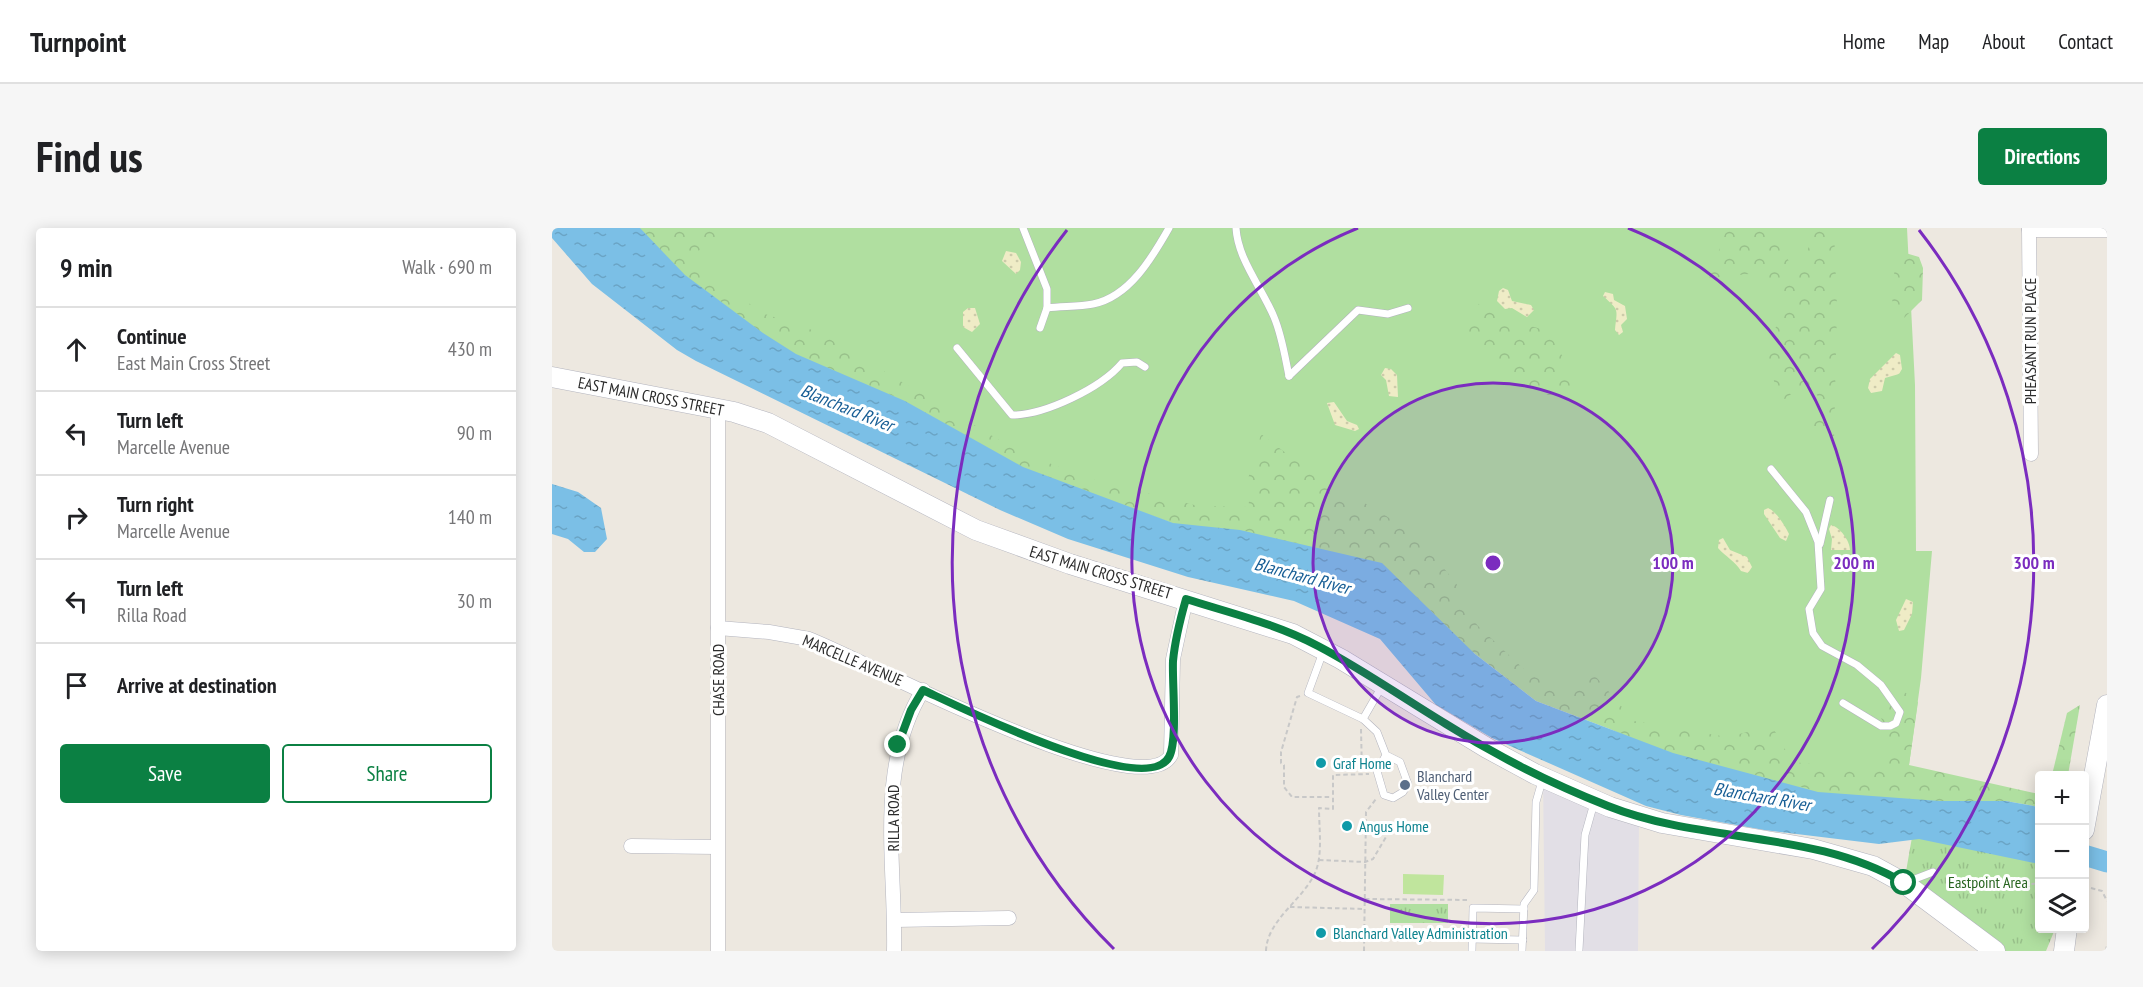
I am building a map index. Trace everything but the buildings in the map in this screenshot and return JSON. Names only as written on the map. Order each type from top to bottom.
[{"type":"main road","name":"EAST MAIN CROSS STREET","points":[[552,377],[718,408],[751,417],[784,430],[923,505],[976,530],[1070,564],[1268,625],[1324,649],[1458,732],[1543,777],[1594,800],[1662,823],[1839,855],[1873,866],[1904,883],[1995,951]]},
{"type":"main road","points":[[2086,825],[2107,705]]},
{"type":"main road","points":[[2064,951],[2066,933]]},
{"type":"street","points":[[2029,229],[2107,230]]},
{"type":"street","name":"PHEASANT RUN PLACE","points":[[2029,229],[2031,454]]},
{"type":"street","name":"CHASE ROAD","points":[[718,408],[718,951]]},
{"type":"street","name":"MARCELLE AVENUE","points":[[718,628],[780,633],[809,639],[1071,754],[1115,764],[1154,768],[1162,764],[1171,754],[1173,659],[1186,599]]},
{"type":"street","name":"RILLA ROAD","points":[[894,951],[892,818],[895,763],[904,727],[923,690]]},
{"type":"street","points":[[631,846],[717,847]]},
{"type":"street","points":[[895,920],[1009,918]]},
{"type":"lane","points":[[1023,228],[1047,289],[1047,308],[1040,328]]},
{"type":"lane","points":[[1047,308],[1091,305],[1107,300],[1141,272],[1169,228]]},
{"type":"lane","points":[[1236,228],[1236,240],[1275,319],[1289,376],[1358,310],[1388,314],[1408,308]]},
{"type":"lane","points":[[957,348],[1012,414],[1069,399],[1108,377],[1122,363],[1137,362],[1145,367]]},
{"type":"lane","points":[[1771,469],[1806,512],[1819,548]]},
{"type":"lane","points":[[1830,500],[1819,548],[1821,589],[1809,609],[1813,633],[1821,646],[1857,665],[1881,685],[1900,711],[1900,717],[1890,726],[1881,726],[1843,703]]},
{"type":"lane","points":[[1324,649],[1308,693],[1363,718],[1377,732],[1386,755],[1400,762],[1408,784],[1403,792],[1393,798],[1384,795],[1378,773],[1386,755]]},
{"type":"lane","points":[[1363,718],[1383,685]]},
{"type":"lane","points":[[1522,951],[1524,909],[1534,890],[1536,802],[1543,777]]},
{"type":"lane","points":[[1579,950],[1585,836],[1594,800]]},
{"type":"lane","points":[[1904,883],[1933,872]]},
{"type":"lane","points":[[1472,951],[1473,908],[1524,909]]},
{"type":"lane","points":[[1472,939],[1523,940]]},
{"type":"path","points":[[1308,693],[1297,697],[1281,752],[1284,787],[1292,797],[1333,797]]},
{"type":"path","points":[[1362,774],[1360,734],[1363,718]]},
{"type":"path","points":[[1266,951],[1266,940],[1308,886],[1319,860],[1319,808],[1333,809],[1333,775],[1378,773]]},
{"type":"path","points":[[1364,951],[1366,812],[1383,791]]},
{"type":"path","points":[[1319,860],[1365,862],[1373,859],[1386,837]]},
{"type":"path","points":[[2024,885],[2035,884]]},
{"type":"path","points":[[2091,888],[2102,891],[2107,901]]},
{"type":"path","points":[[1365,899],[1469,899],[1473,908]]},
{"type":"path","points":[[1290,907],[1364,909]]},
{"type":"path","points":[[2106,951],[2107,944]]},
{"type":"shaded area","points":[[1543,777],[1639,817],[1638,951],[1545,951]]},
{"type":"green space","points":[[591,228],[1907,228],[1915,385],[1916,551],[1932,551],[1921,678],[1909,765],[1909,819],[1728,794],[1370,595],[789,384]]},
{"type":"green space","points":[[640,228],[725,228],[686,262],[765,314],[818,332],[1016,450],[1087,478],[1198,506],[1249,507],[1248,479],[1261,434],[1321,480],[1374,508],[1418,537],[1456,583],[1477,625],[1530,675],[1570,692],[1591,671],[1634,721],[1727,737],[1772,726],[1792,762],[1883,771],[1889,737],[1877,708],[1903,691],[1918,702],[1909,765],[2035,793],[2035,806],[2006,801],[1924,801],[1820,792],[1673,753],[1536,701],[1475,654],[1382,563],[1240,530],[1173,523],[1023,467],[905,401],[782,348],[678,269]]},
{"type":"green space","points":[[1727,228],[1776,228],[1774,238],[1798,275],[1816,228],[1834,230],[1837,307],[1834,440],[1808,425],[1821,400],[1806,382],[1780,403],[1765,348],[1789,302],[1749,274],[1709,278]]},
{"type":"green space","points":[[1902,252],[1919,257],[1923,268],[1922,300],[1903,319],[1894,318],[1892,292],[1895,269]]},
{"type":"green space","points":[[1475,302],[1500,317],[1541,329],[1551,337],[1581,387],[1550,395],[1543,394],[1530,389],[1510,367],[1486,364],[1464,322]]},
{"type":"green space","points":[[2080,705],[2069,771],[2053,771],[2067,713]]},
{"type":"green space","name":"Eastpoint Area","points":[[1915,820],[2035,841],[2035,933],[2053,933],[2046,951],[1995,951],[1904,883]]},
{"type":"green space","points":[[1403,874],[1444,875],[1443,895],[1403,894]]},
{"type":"green space","points":[[1390,904],[1448,904],[1448,923],[1390,923]]},
{"type":"sand","points":[[1006,251],[1016,253],[1021,262],[1020,270],[1016,274],[1002,261]]},
{"type":"sand","points":[[1503,288],[1508,290],[1512,301],[1531,305],[1534,310],[1527,317],[1512,308],[1505,309],[1497,301],[1499,291]]},
{"type":"sand","points":[[1605,292],[1613,294],[1614,300],[1625,306],[1627,319],[1621,325],[1623,332],[1619,335],[1615,330],[1616,311],[1603,296]]},
{"type":"sand","points":[[968,308],[975,308],[980,324],[972,332],[963,327],[963,312]]},
{"type":"sand","points":[[1896,353],[1900,355],[1902,369],[1899,374],[1885,378],[1882,391],[1871,393],[1868,388],[1870,379]]},
{"type":"sand","points":[[1385,368],[1391,369],[1397,375],[1398,397],[1389,396],[1386,380],[1381,375]]},
{"type":"sand","points":[[1334,402],[1347,421],[1357,425],[1359,429],[1355,431],[1335,425],[1327,403]]},
{"type":"sand","points":[[1768,508],[1778,516],[1789,534],[1786,541],[1780,538],[1764,514],[1764,510]]},
{"type":"sand","points":[[1831,525],[1838,528],[1844,535],[1850,550],[1831,550],[1832,539],[1829,529]]},
{"type":"sand","points":[[1723,538],[1730,550],[1747,557],[1752,567],[1748,573],[1741,571],[1718,548],[1719,540]]},
{"type":"sand","points":[[1906,599],[1913,602],[1912,614],[1904,630],[1899,631],[1896,620]]},
{"type":"water","points":[[552,228],[640,228],[685,275],[763,333],[796,354],[905,401],[1023,467],[1173,523],[1240,530],[1382,563],[1475,654],[1536,701],[1673,753],[1818,792],[1940,801],[2006,801],[2035,806],[2035,863],[1919,839],[1879,844],[1764,830],[1681,815],[1646,806],[1492,738],[1436,705],[1380,639],[1294,601],[1188,577],[1068,539],[1000,510],[696,361],[677,350],[592,284],[552,238]]},
{"type":"water","points":[[552,484],[578,492],[601,508],[607,539],[595,552],[584,552],[568,539],[552,534]]},
{"type":"waterway","name":"Blanchard River","points":[[2089,857],[2107,862]]},
{"type":"place","name":"Graf Home","points":[[1321,763]]},
{"type":"place","name":"Blanchard Valley Center","points":[[1405,785]]},
{"type":"place","name":"Angus Home","points":[[1347,826]]},
{"type":"place","name":"Blanchard Valley Administration","points":[[1321,933]]},
{"type":"route","points":[[898,745],[911,710],[923,690],[997,724],[1071,754],[1125,765],[1154,768],[1162,764],[1171,754],[1173,659],[1186,599],[1268,625],[1318,646],[1487,748],[1576,793],[1610,807],[1662,823],[1839,855],[1873,866],[1904,883]]}]
